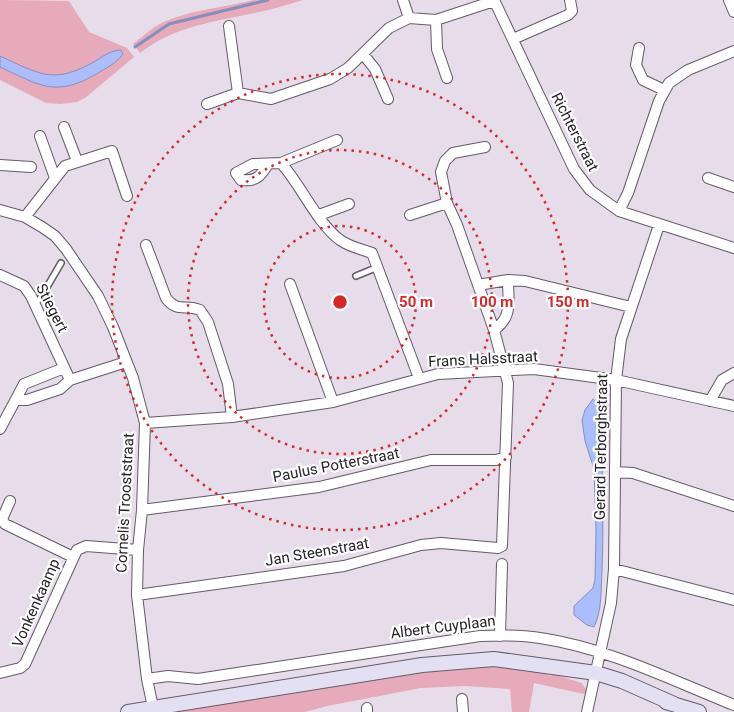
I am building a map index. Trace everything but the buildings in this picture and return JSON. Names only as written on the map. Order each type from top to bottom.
[{"type":"street","points":[[403,0],[409,18]]},
{"type":"street","points":[[512,40],[568,16],[572,11],[570,0]]},
{"type":"street","points":[[729,0],[734,12]]},
{"type":"street","points":[[207,104],[238,93],[271,99],[330,79],[348,68],[389,28],[409,18],[436,20],[494,1]]},
{"type":"street","name":"Richterstraat","points":[[494,1],[574,170],[590,190],[619,211],[734,248]]},
{"type":"street","points":[[436,20],[437,49],[447,78]]},
{"type":"street","points":[[229,26],[238,93]]},
{"type":"street","points":[[639,48],[636,65],[643,80],[664,90]]},
{"type":"street","points":[[619,211],[628,193],[664,90],[674,79],[688,70],[734,50]]},
{"type":"street","points":[[363,54],[375,69],[388,99]]},
{"type":"street","points":[[64,127],[77,161]]},
{"type":"street","points":[[40,136],[54,178]]},
{"type":"street","points":[[268,164],[281,163],[337,140]]},
{"type":"street","points":[[485,147],[453,153],[445,161],[441,172],[448,203],[494,330],[508,383],[506,457]]},
{"type":"street","points":[[25,216],[65,166],[112,151],[127,196]]},
{"type":"street","points":[[281,163],[290,173],[318,215],[339,239],[353,247],[372,253],[419,378]]},
{"type":"street","points":[[0,165],[32,167]]},
{"type":"street","points":[[708,178],[733,184]]},
{"type":"street","points":[[410,215],[448,203]]},
{"type":"street","points":[[318,215],[349,204]]},
{"type":"street","name":"Cornelis Trooststraat","points":[[0,210],[25,216],[55,236],[98,296],[113,327],[133,378],[145,423],[142,510],[136,595],[153,710]]},
{"type":"street","name":"Gerard Terborghstraat","points":[[587,712],[611,603],[614,569],[616,380],[621,339],[659,225]]},
{"type":"street","points":[[146,245],[166,298],[171,305],[178,308],[200,310],[208,322],[228,384],[232,417]]},
{"type":"street","name":"Stiegert","points":[[0,275],[24,286],[34,303],[70,380]]},
{"type":"street","points":[[478,285],[508,280],[525,281],[631,307]]},
{"type":"street","points":[[494,330],[503,324],[508,312],[508,280]]},
{"type":"street","points":[[290,284],[333,402]]},
{"type":"street","points":[[16,400],[27,400],[60,389],[70,380],[126,362]]},
{"type":"street","points":[[0,429],[24,384],[64,368]]},
{"type":"street","name":"Frans Halsstraat","points":[[145,423],[232,417],[333,402],[438,374],[534,369],[616,380],[734,406]]},
{"type":"street","points":[[710,400],[722,380],[734,373]]},
{"type":"street","name":"Paulus Potterstraat","points":[[142,510],[319,486],[431,460],[496,460],[506,457]]},
{"type":"street","name":"Jan Steenstraat","points":[[136,595],[344,566],[421,545],[441,543],[498,548],[502,546],[506,457]]},
{"type":"street","points":[[616,472],[633,473],[734,506]]},
{"type":"street","name":"Vonkenkaamp","points":[[10,501],[2,511],[2,519],[5,524],[73,557]]},
{"type":"street","name":"Vonkenkaamp","points":[[0,673],[20,668],[25,664],[77,550],[86,546],[138,550]]},
{"type":"street","points":[[500,636],[502,564]]},
{"type":"street","points":[[614,569],[734,600]]},
{"type":"street","name":"Albert Cuyplaan","points":[[147,679],[168,676],[198,679],[480,636],[500,636],[540,638],[601,652],[734,705]]},
{"type":"street","points":[[128,712],[153,710],[431,664],[494,659],[540,664],[595,678],[622,681],[674,704],[699,712]]},
{"type":"street","points":[[462,699],[463,712]]},
{"type":"lane","points":[[34,303],[40,299],[61,264]]},
{"type":"lane","points":[[356,276],[378,266]]},
{"type":"shaded area","points":[[0,0],[69,1],[89,32],[127,48],[134,57],[85,98],[77,102],[46,103],[0,80],[0,67],[35,83],[56,87],[76,84],[86,80],[120,58],[114,51],[77,71],[56,76],[39,73],[0,56]]},
{"type":"shaded area","points":[[253,0],[303,0],[181,31],[167,36],[140,53],[133,44],[155,27],[169,20]]},
{"type":"shaded area","points":[[489,664],[536,670],[551,676],[553,674],[582,683],[587,691],[584,694],[534,683],[529,712],[512,712],[510,689],[466,686],[421,688],[305,712],[172,712],[433,670]]},
{"type":"water","points":[[121,50],[123,54],[108,67],[83,81],[59,87],[38,84],[0,67],[0,56],[45,74],[66,74],[78,70],[109,53]]},
{"type":"water","points":[[593,399],[599,404],[601,410],[603,511],[601,600],[594,627],[587,625],[574,615],[574,606],[593,588],[595,580],[594,469],[585,441],[582,420],[585,410]]},
{"type":"waterway","points":[[135,47],[169,24],[268,0]]}]
